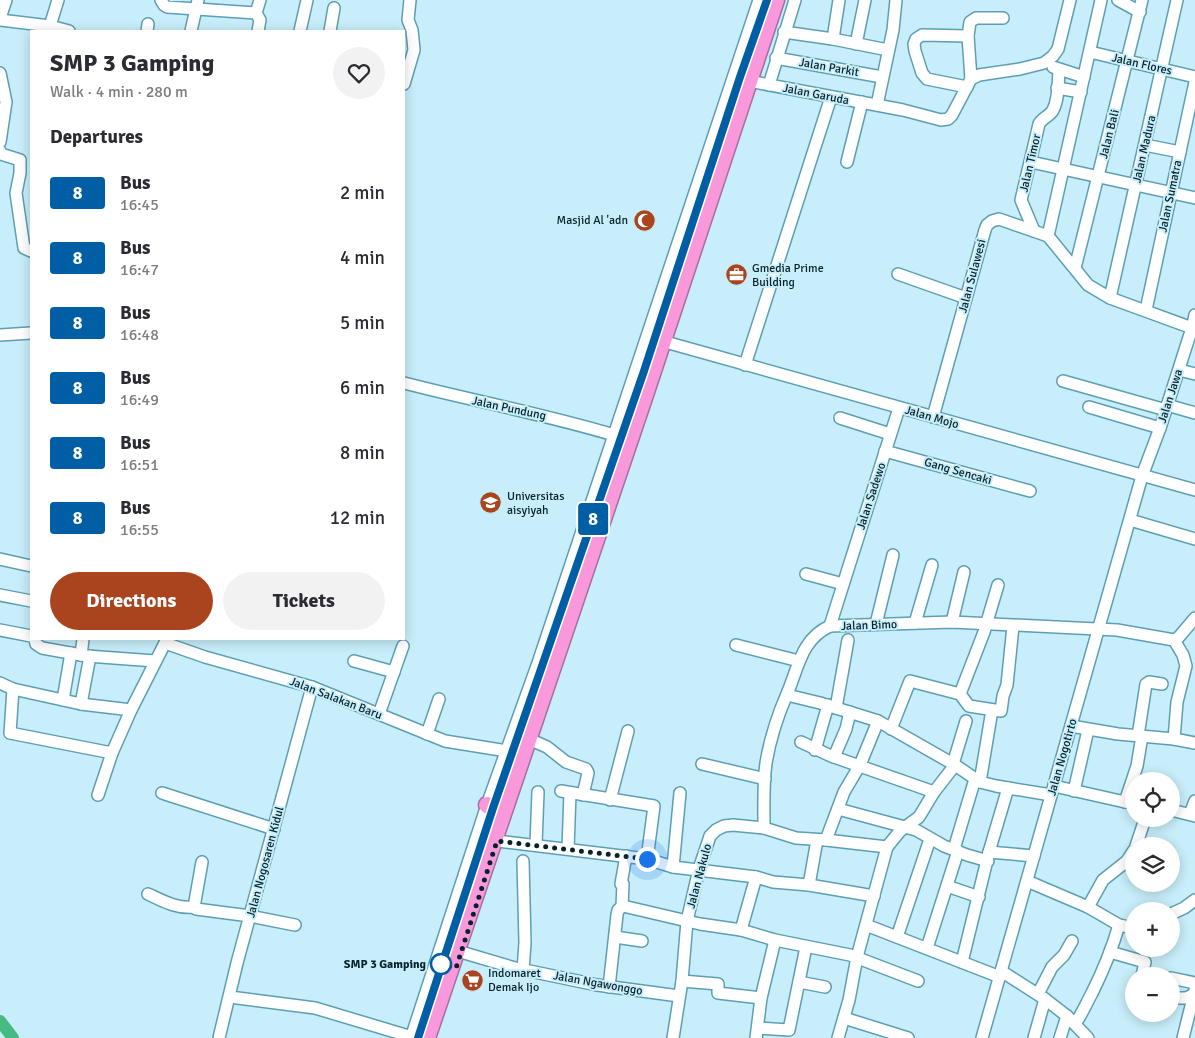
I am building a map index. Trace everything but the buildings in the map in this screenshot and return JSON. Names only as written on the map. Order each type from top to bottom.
[{"type":"highway","points":[[417,1038],[435,998],[645,402],[748,74],[767,0]]},
{"type":"highway","points":[[435,998],[490,807],[640,370],[776,0]]},
{"type":"street","points":[[6,0],[0,19],[65,30]]},
{"type":"street","points":[[50,26],[58,0]]},
{"type":"street","points":[[161,0],[167,7],[197,5],[256,13]]},
{"type":"street","points":[[258,30],[260,20],[256,13],[260,0]]},
{"type":"street","points":[[300,30],[307,0]]},
{"type":"street","points":[[405,81],[414,50],[408,42],[412,30],[408,20],[410,0]]},
{"type":"street","points":[[432,1038],[435,998],[461,952],[531,740],[570,632],[645,402],[669,343],[748,74],[759,0]]},
{"type":"street","points":[[748,74],[782,0]]},
{"type":"street","points":[[769,85],[795,0]]},
{"type":"street","points":[[833,39],[839,0]]},
{"type":"street","points":[[856,44],[865,0]]},
{"type":"street","points":[[877,105],[893,30],[896,0]]},
{"type":"street","points":[[968,36],[922,35],[916,39],[914,44],[922,73],[927,79],[969,83],[979,75],[1020,69],[1044,63],[1058,49],[1070,0]]},
{"type":"street","points":[[1101,0],[1048,236],[1088,285],[1110,298],[1194,328]]},
{"type":"street","points":[[1118,0],[1141,6]]},
{"type":"street","name":"Jalan Madura","points":[[1110,298],[1177,0]]},
{"type":"street","points":[[191,30],[197,5]]},
{"type":"street","name":"Jalan Bali","points":[[1075,268],[1141,6]]},
{"type":"street","points":[[330,30],[334,8]]},
{"type":"street","points":[[969,83],[969,25],[973,19],[1003,18]]},
{"type":"street","points":[[784,32],[888,50]]},
{"type":"street","name":"Jalan Flores","points":[[1090,52],[1195,77]]},
{"type":"street","name":"Jalan Parkit","points":[[776,58],[882,77]]},
{"type":"street","points":[[1044,63],[1059,70],[1084,77]]},
{"type":"street","name":"Jalan Timor","points":[[1034,231],[1021,200],[1038,124],[1052,112],[1055,105],[1059,70]]},
{"type":"street","name":"Jalan Garuda","points":[[748,74],[769,85],[877,105],[941,120],[948,119],[952,115],[969,83]]},
{"type":"street","points":[[0,75],[6,102],[0,142]]},
{"type":"street","name":"Jalan Sumatra","points":[[1146,310],[1195,82]]},
{"type":"street","points":[[1057,88],[1081,92]]},
{"type":"street","points":[[745,364],[832,97]]},
{"type":"street","points":[[847,162],[862,102]]},
{"type":"street","points":[[1145,145],[1180,152]]},
{"type":"street","points":[[0,151],[20,160],[26,173],[16,193],[23,244],[25,249],[30,251]]},
{"type":"street","points":[[1031,162],[1195,198]]},
{"type":"street","name":"Jalan Sulawesi","points":[[933,417],[987,224],[999,219],[1048,236]]},
{"type":"street","points":[[898,274],[966,298]]},
{"type":"street","name":"Jalan Jawa","points":[[1142,476],[1194,328],[1195,315]]},
{"type":"street","points":[[0,335],[30,333]]},
{"type":"street","name":"Jalan Mojo","points":[[669,343],[1195,490]]},
{"type":"street","points":[[490,807],[507,751],[614,435],[640,370]]},
{"type":"street","points":[[1179,370],[1195,374]]},
{"type":"street","points":[[1063,381],[1195,413]]},
{"type":"street","name":"Jalan Pundung","points":[[405,383],[464,399],[547,416],[614,435]]},
{"type":"street","points":[[1089,407],[1160,428]]},
{"type":"street","name":"Jalan Sadewo","points":[[830,626],[899,408]]},
{"type":"street","points":[[840,418],[890,434]]},
{"type":"street","name":"Gang Sencaki","points":[[885,451],[1030,491]]},
{"type":"street","name":"Jalan Nogotirto","points":[[982,1038],[1142,476]]},
{"type":"street","points":[[1130,520],[1195,539]]},
{"type":"street","points":[[876,624],[893,554]]},
{"type":"street","points":[[0,559],[30,566]]},
{"type":"street","points":[[915,623],[932,565]]},
{"type":"street","points":[[952,622],[964,572]]},
{"type":"street","points":[[806,574],[843,584]]},
{"type":"street","points":[[960,694],[986,625],[998,585]]},
{"type":"street","points":[[0,595],[30,601]]},
{"type":"street","points":[[1174,739],[1177,702],[1186,666],[1183,655],[1174,640],[1178,638],[1195,618]]},
{"type":"street","name":"Jalan Bimo","points":[[764,828],[765,779],[770,741],[782,702],[787,695],[806,646],[820,631],[830,626],[952,622],[986,625],[1099,628],[1174,640]]},
{"type":"street","points":[[891,729],[910,681],[921,682],[960,694],[969,706],[1001,711],[1007,685],[1013,626]]},
{"type":"street","points":[[0,630],[30,636]]},
{"type":"street","points":[[35,640],[38,647],[80,654],[155,661]]},
{"type":"street","points":[[81,704],[80,654],[82,640]]},
{"type":"street","points":[[815,750],[832,707],[848,640]]},
{"type":"street","points":[[98,795],[112,753],[131,710],[166,641]]},
{"type":"street","name":"Jalan Salakan Baru","points":[[166,641],[205,657],[312,687],[444,741],[507,751]]},
{"type":"street","points":[[736,645],[799,661]]},
{"type":"street","points":[[379,714],[403,646]]},
{"type":"street","points":[[63,700],[80,654]]},
{"type":"street","points":[[354,661],[394,672]]},
{"type":"street","points":[[1136,772],[1146,684],[1149,682],[1162,684]]},
{"type":"street","points":[[0,683],[13,689],[81,704],[131,710]]},
{"type":"street","name":"Jalan Nogosaren Kidul","points":[[219,1038],[237,963],[312,687]]},
{"type":"street","points":[[13,689],[5,733],[112,753]]},
{"type":"street","points":[[787,695],[878,721],[954,764],[978,780],[1008,788],[1074,791],[1125,802]]},
{"type":"street","points":[[427,734],[439,699]]},
{"type":"street","points":[[927,948],[978,780],[992,710]]},
{"type":"street","points":[[834,757],[846,729],[850,712]]},
{"type":"street","points":[[808,885],[822,840],[838,809],[844,792],[860,765],[878,721]]},
{"type":"street","points":[[838,1038],[857,957],[887,847],[900,831],[919,817],[954,764],[966,721]]},
{"type":"street","points":[[1071,726],[1088,730],[1195,743]]},
{"type":"street","points":[[1074,791],[1088,730]]},
{"type":"street","points":[[610,800],[628,732]]},
{"type":"street","points":[[531,740],[547,747],[566,762],[586,769],[588,773],[583,795]]},
{"type":"street","points":[[801,742],[815,750],[934,792]]},
{"type":"street","points":[[702,764],[765,779]]},
{"type":"street","points":[[962,962],[988,857],[1008,788]]},
{"type":"street","points":[[536,844],[538,792]]},
{"type":"street","points":[[568,849],[565,792],[648,805],[655,808],[647,859]]},
{"type":"street","points":[[162,794],[274,829]]},
{"type":"street","points":[[672,867],[680,794]]},
{"type":"street","points":[[1180,812],[1193,815],[1195,801]]},
{"type":"street","points":[[838,809],[907,827],[956,850],[988,857],[1034,856]]},
{"type":"street","name":"Jalan Nakulo","points":[[673,1038],[682,981],[687,921],[699,869],[710,836],[716,830],[724,826],[733,825],[764,828],[796,838],[887,847]]},
{"type":"street","points":[[897,937],[930,839]]},
{"type":"street","points":[[497,841],[536,844],[647,859],[672,867],[756,877],[773,882],[808,885],[874,896]]},
{"type":"street","points":[[609,987],[618,910],[622,906],[623,884],[621,884],[626,856]]},
{"type":"street","points":[[523,861],[525,943],[523,970]]},
{"type":"street","points":[[194,907],[202,862]]},
{"type":"street","points":[[1088,907],[1104,880],[1125,863]]},
{"type":"street","points":[[741,930],[756,877]]},
{"type":"street","points":[[1027,881],[1088,907],[1119,925],[1125,926]]},
{"type":"street","points":[[947,886],[979,896]]},
{"type":"street","points":[[148,894],[173,906],[182,908],[194,907],[199,910],[250,916],[296,925]]},
{"type":"street","points":[[1180,910],[1195,900]]},
{"type":"street","points":[[622,906],[687,921],[741,930],[775,940],[857,957],[918,981]]},
{"type":"street","points":[[866,925],[962,962],[1001,974],[1042,997],[1067,1016],[1088,1038]]},
{"type":"street","points":[[1075,1024],[1083,1014],[1098,983],[1119,925]]},
{"type":"street","points":[[615,937],[642,941]]},
{"type":"street","points":[[775,940],[761,998],[757,1033],[789,1030],[806,947]]},
{"type":"street","points":[[1034,1038],[1042,997],[1052,967],[1064,955],[1072,941]]},
{"type":"street","name":"Jalan Ngawonggo","points":[[461,952],[523,970],[609,987],[679,996]]},
{"type":"street","points":[[1110,952],[1145,962],[1144,967]]},
{"type":"street","points":[[682,981],[718,984],[718,993],[761,998]]},
{"type":"street","points":[[799,982],[824,987]]},
{"type":"street","points":[[1180,982],[1195,990]]},
{"type":"street","points":[[1180,998],[1186,998],[1195,990]]},
{"type":"street","points":[[1188,1032],[1195,990]]},
{"type":"street","points":[[230,997],[315,1008],[417,1038]]},
{"type":"street","points":[[1060,1038],[1067,1016]]},
{"type":"street","points":[[844,1018],[908,1038]]},
{"type":"waterway","points":[[0,1021],[13,1038]]},
{"type":"bus line","name":"8","points":[[418,1038],[493,808],[644,371],[767,0]]},
{"type":"place","name":"Masjid Al 'adn","points":[[644,220]]},
{"type":"place","name":"Gmedia Prime Building","points":[[736,275]]},
{"type":"place","name":"Universitas aisyiyah","points":[[491,503]]},
{"type":"place","name":"SMP 3 Gamping","points":[[441,964]]},
{"type":"place","name":"Indomaret Demak Ijo","points":[[472,980]]},
{"type":"route","points":[[441,964],[456,968],[497,841],[536,844],[647,859]]}]
